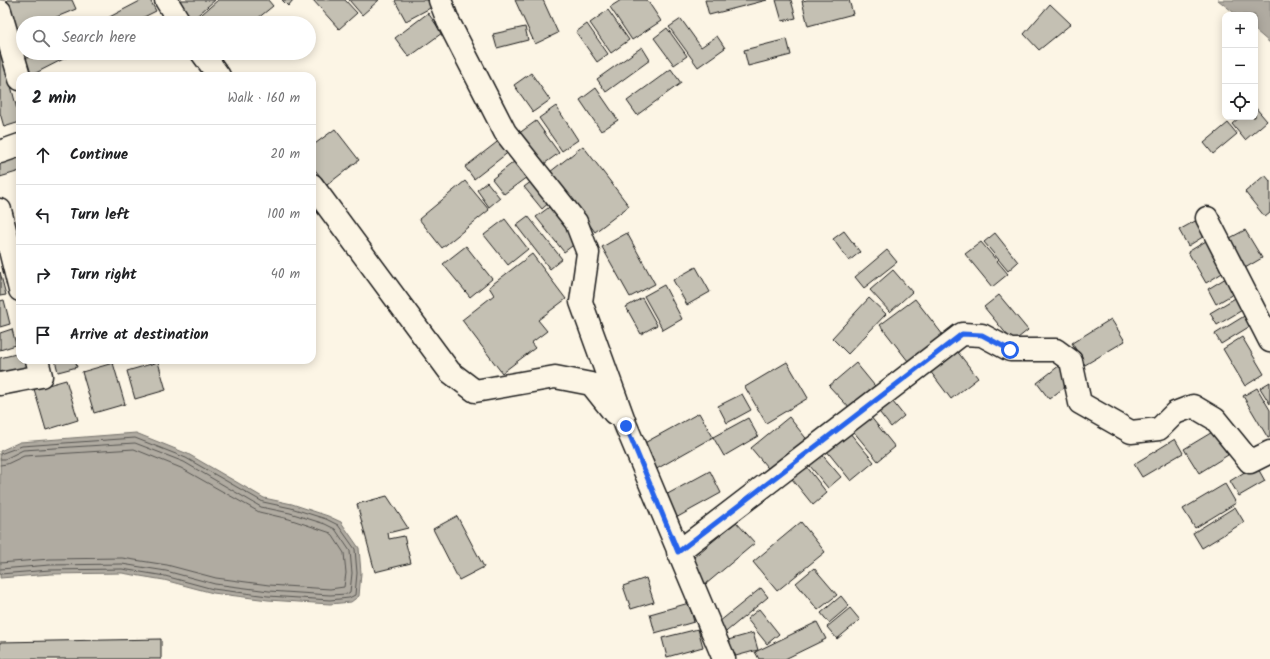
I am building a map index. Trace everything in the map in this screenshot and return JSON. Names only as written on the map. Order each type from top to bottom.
[{"type":"street","points":[[166,0],[176,16]]},
{"type":"street","points":[[440,0],[448,22],[505,132],[576,222],[588,253],[581,302],[626,426],[724,659]]},
{"type":"street","points":[[0,11],[18,72]]},
{"type":"street","points":[[207,60],[216,72]]},
{"type":"street","points":[[0,152],[16,146]]},
{"type":"street","points":[[316,190],[450,372],[475,390],[555,377],[591,384],[626,426]]},
{"type":"street","points":[[0,210],[16,274]]},
{"type":"street","points":[[1207,218],[1270,341]]},
{"type":"street","points":[[678,552],[962,334],[982,335],[1010,350],[1056,350],[1071,361],[1080,403],[1132,432],[1159,429],[1176,413],[1193,406],[1215,419],[1250,462],[1270,452]]},
{"type":"street","points":[[0,384],[41,376],[38,364]]},
{"type":"water","points":[[1218,0],[1270,0],[1270,43],[1258,33],[1258,12],[1233,12]]},
{"type":"water","points":[[136,433],[188,454],[264,498],[292,504],[341,522],[359,548],[361,573],[359,596],[351,602],[330,604],[268,600],[213,593],[164,580],[122,573],[51,574],[0,578],[0,451],[20,442]]},
{"type":"building","points":[[7,0],[72,0],[76,9],[59,16],[16,16],[16,27]]},
{"type":"building","points":[[142,0],[150,0],[156,11],[146,16],[111,16]]},
{"type":"building","points":[[181,0],[215,0],[197,16],[189,16],[178,2]]},
{"type":"building","points":[[218,0],[268,0],[273,6],[261,16],[200,16]]},
{"type":"building","points":[[282,0],[293,0],[288,6]]},
{"type":"building","points":[[313,0],[345,0],[357,13],[339,29]]},
{"type":"building","points":[[349,0],[379,0],[362,15]]},
{"type":"building","points":[[428,0],[432,7],[406,21],[395,1]]},
{"type":"building","points":[[515,0],[543,0],[558,33],[535,44]]},
{"type":"building","points":[[621,0],[647,0],[661,21],[632,40],[610,7]]},
{"type":"building","points":[[705,0],[767,0],[709,15]]},
{"type":"building","points":[[776,0],[791,0],[796,18],[782,21]]},
{"type":"building","points":[[849,0],[853,14],[808,26],[802,1]]},
{"type":"building","points":[[1050,4],[1071,24],[1039,50],[1024,34]]},
{"type":"building","points":[[608,10],[629,40],[611,53],[590,23]]},
{"type":"building","points":[[428,13],[442,33],[409,57],[395,38]]},
{"type":"building","points":[[681,19],[701,47],[717,36],[725,48],[698,67],[669,27]]},
{"type":"building","points":[[587,24],[608,54],[597,62],[576,32]]},
{"type":"building","points":[[525,27],[528,40],[497,48],[493,34]]},
{"type":"building","points":[[667,28],[687,56],[674,65],[654,38]]},
{"type":"building","points":[[787,39],[791,55],[748,66],[744,50]]},
{"type":"building","points":[[0,43],[16,105],[16,123],[4,127],[0,113]]},
{"type":"building","points":[[642,47],[650,60],[606,92],[597,79]]},
{"type":"building","points":[[23,60],[61,60],[38,72],[26,72],[17,63]]},
{"type":"building","points":[[671,69],[681,83],[637,115],[627,101]]},
{"type":"building","points":[[531,73],[550,100],[533,112],[514,85]]},
{"type":"building","points":[[596,88],[618,120],[601,131],[580,100]]},
{"type":"building","points":[[556,106],[578,140],[562,151],[539,118]]},
{"type":"building","points":[[1258,110],[1267,121],[1245,140],[1232,124],[1237,120],[1258,120]]},
{"type":"building","points":[[536,121],[559,153],[541,166],[518,134]]},
{"type":"building","points":[[1228,123],[1237,134],[1213,154],[1204,143]]},
{"type":"building","points":[[335,129],[359,160],[327,185],[316,171],[316,143]]},
{"type":"building","points":[[501,139],[510,151],[474,179],[465,167]]},
{"type":"building","points":[[583,146],[629,206],[595,232],[550,172]]},
{"type":"building","points":[[16,149],[16,172],[0,177],[0,154]]},
{"type":"building","points":[[519,158],[531,174],[504,194],[492,179]]},
{"type":"building","points":[[1265,175],[1270,181],[1270,213],[1265,217],[1245,192]]},
{"type":"building","points":[[536,178],[552,200],[542,209],[524,187]]},
{"type":"building","points":[[465,181],[489,210],[442,248],[419,219]]},
{"type":"building","points":[[487,182],[500,198],[489,207],[477,190]]},
{"type":"building","points":[[552,205],[580,240],[564,252],[536,217]]},
{"type":"building","points":[[528,216],[562,259],[550,269],[516,225]]},
{"type":"building","points":[[505,219],[528,249],[508,265],[484,235]]},
{"type":"building","points":[[1197,220],[1206,235],[1188,246],[1179,230]]},
{"type":"building","points":[[1245,230],[1262,258],[1245,268],[1228,239]]},
{"type":"building","points":[[844,231],[860,252],[849,261],[833,239]]},
{"type":"building","points":[[627,233],[655,284],[630,297],[602,247]]},
{"type":"building","points":[[995,233],[1018,262],[1008,271],[984,242]]},
{"type":"building","points":[[1206,241],[1224,272],[1206,283],[1188,252]]},
{"type":"building","points":[[981,242],[1008,274],[992,287],[965,254]]},
{"type":"building","points":[[466,246],[492,279],[470,297],[443,264]]},
{"type":"building","points":[[887,250],[897,262],[864,288],[855,277]]},
{"type":"building","points":[[532,254],[566,299],[538,320],[547,331],[531,343],[535,348],[502,373],[462,320],[494,295],[489,287]]},
{"type":"building","points":[[696,267],[710,292],[687,305],[673,280]]},
{"type":"building","points":[[893,270],[912,292],[890,312],[870,290]]},
{"type":"building","points":[[0,272],[6,295],[0,296]]},
{"type":"building","points":[[1226,278],[1235,293],[1216,304],[1208,289]]},
{"type":"building","points":[[664,285],[682,319],[663,330],[644,296]]},
{"type":"building","points":[[999,295],[1028,330],[1013,342],[984,307]]},
{"type":"building","points":[[1237,297],[1244,309],[1217,325],[1210,313]]},
{"type":"building","points":[[642,298],[657,325],[641,334],[626,307]]},
{"type":"building","points":[[869,298],[886,314],[848,354],[832,338]]},
{"type":"building","points":[[915,299],[943,335],[908,361],[880,325]]},
{"type":"building","points":[[4,300],[10,324],[0,327],[0,301]]},
{"type":"building","points":[[1246,315],[1252,325],[1221,344],[1215,334]]},
{"type":"building","points":[[1111,319],[1125,341],[1085,365],[1072,343]]},
{"type":"building","points":[[12,329],[16,345],[0,350],[0,333]]},
{"type":"building","points":[[1242,337],[1264,374],[1245,386],[1223,349]]},
{"type":"building","points":[[953,346],[978,378],[951,399],[927,367]]},
{"type":"building","points":[[16,354],[16,364],[27,364],[29,371],[0,379],[0,358]]},
{"type":"building","points":[[787,362],[808,398],[766,423],[745,387]]},
{"type":"building","points":[[856,363],[879,391],[854,413],[829,386]]},
{"type":"building","points":[[56,364],[76,364],[77,367],[58,372]]},
{"type":"building","points":[[113,364],[125,404],[94,413],[82,372]]},
{"type":"building","points":[[151,364],[159,364],[166,390],[135,399],[127,371]]},
{"type":"building","points":[[1060,365],[1073,381],[1049,399],[1037,383]]},
{"type":"building","points":[[66,380],[78,420],[46,430],[34,389]]},
{"type":"building","points":[[1270,382],[1270,404],[1260,388]]},
{"type":"building","points":[[1257,388],[1270,410],[1270,437],[1268,438],[1243,396]]},
{"type":"building","points":[[742,394],[751,410],[727,423],[718,406]]},
{"type":"building","points":[[889,397],[904,416],[891,427],[876,408]]},
{"type":"building","points":[[699,413],[713,437],[653,471],[639,446]]},
{"type":"building","points":[[870,416],[895,447],[878,461],[853,431]]},
{"type":"building","points":[[789,417],[809,442],[772,473],[751,448]]},
{"type":"building","points":[[748,418],[758,436],[724,456],[713,437]]},
{"type":"building","points":[[1214,431],[1228,455],[1199,473],[1184,449]]},
{"type":"building","points":[[849,432],[874,462],[851,481],[826,450]]},
{"type":"building","points":[[1175,439],[1183,453],[1142,477],[1134,464]]},
{"type":"building","points":[[819,451],[841,477],[828,488],[806,461]]},
{"type":"building","points":[[1256,465],[1265,481],[1239,496],[1230,481]]},
{"type":"building","points":[[807,467],[827,493],[813,505],[792,479]]},
{"type":"building","points":[[710,471],[721,493],[674,519],[662,497]]},
{"type":"building","points":[[1225,484],[1236,503],[1195,528],[1183,509]]},
{"type":"building","points":[[387,496],[408,528],[388,533],[389,539],[404,536],[411,563],[375,572],[357,504]]},
{"type":"building","points":[[1235,507],[1244,522],[1202,548],[1193,533]]},
{"type":"building","points":[[457,516],[484,567],[459,580],[433,529]]},
{"type":"building","points":[[736,522],[755,543],[706,584],[688,562]]},
{"type":"building","points":[[801,522],[825,552],[777,591],[753,562]]},
{"type":"building","points":[[814,568],[837,595],[818,610],[796,583]]},
{"type":"building","points":[[646,578],[654,602],[631,609],[623,586]]},
{"type":"building","points":[[761,588],[768,597],[721,636],[714,626]]},
{"type":"building","points":[[841,596],[849,606],[829,623],[821,613]]},
{"type":"building","points":[[689,603],[694,622],[655,633],[650,614]]},
{"type":"building","points":[[850,608],[860,620],[837,639],[827,627]]},
{"type":"building","points":[[759,609],[779,634],[767,644],[747,619]]},
{"type":"building","points":[[817,622],[826,639],[785,659],[759,659],[755,652]]},
{"type":"building","points":[[698,629],[703,647],[667,657],[662,638]]},
{"type":"building","points":[[753,633],[758,650],[732,657],[728,640]]},
{"type":"building","points":[[161,639],[161,659],[0,659],[0,642]]},
{"type":"route","points":[[626,426],[656,502],[678,552],[962,334],[982,335],[1010,350]]}]
